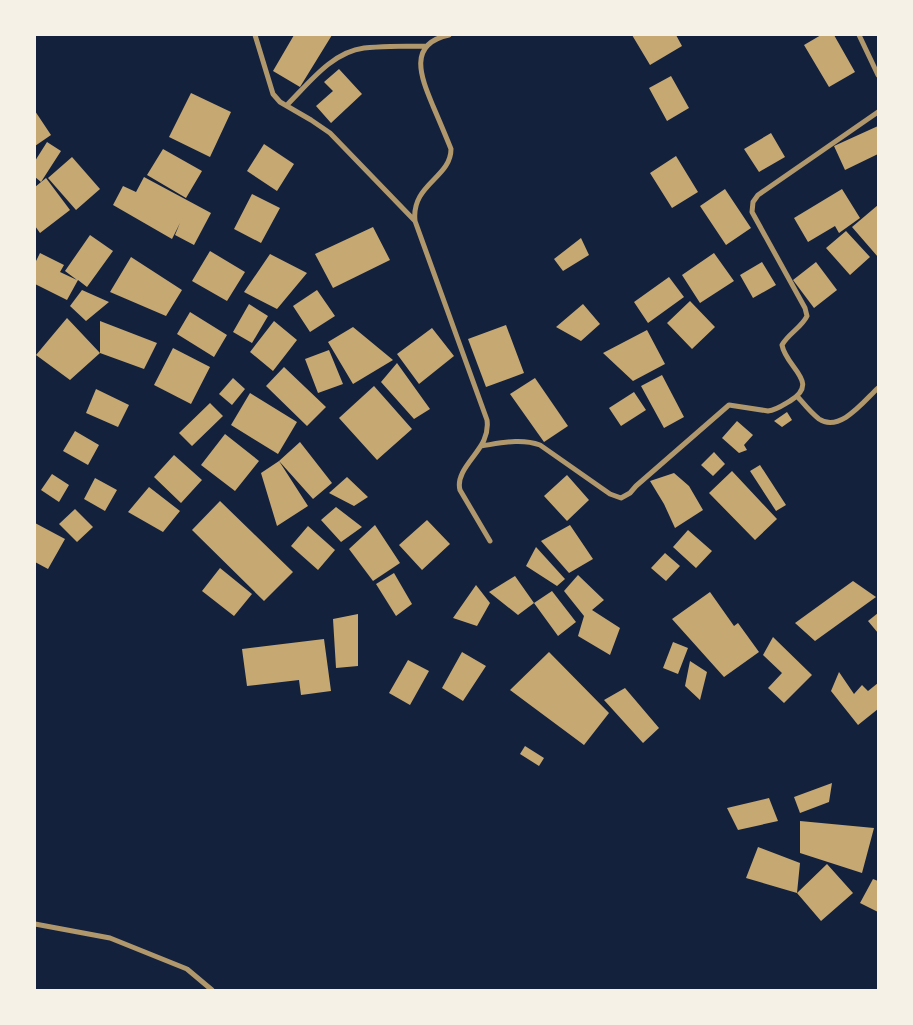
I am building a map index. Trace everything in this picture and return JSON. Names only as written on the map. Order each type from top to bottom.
[{"type":"street","points":[[255,35],[273,94],[280,102],[330,133],[415,221]]},
{"type":"street","points":[[449,35],[437,38],[427,46],[422,56],[420,69],[423,82],[451,149],[451,156],[447,164],[419,196],[414,212],[415,221],[487,420],[488,430],[481,446],[462,474],[459,484],[460,490],[490,540]]},
{"type":"street","points":[[859,35],[878,75]]},
{"type":"street","points":[[287,106],[322,69],[344,54],[363,48],[427,46]]},
{"type":"street","points":[[481,446],[530,441],[540,445],[610,494],[621,498],[630,493],[729,404],[768,411],[774,410],[797,396],[803,390],[804,382],[783,352],[782,345],[807,316],[805,308],[752,212],[752,202],[758,195],[878,112]]},
{"type":"street","points":[[797,396],[818,418],[827,422],[835,422],[847,417],[878,388]]},
{"type":"street","points":[[35,924],[110,938],[187,969],[212,990]]},
{"type":"building","points":[[294,35],[332,35],[300,87],[273,71]]},
{"type":"building","points":[[632,35],[676,35],[682,46],[650,65]]},
{"type":"building","points":[[821,35],[834,35],[855,72],[829,87],[804,45]]},
{"type":"building","points":[[339,69],[362,94],[331,123],[316,106],[333,91],[324,82]]},
{"type":"building","points":[[671,76],[689,108],[667,121],[649,88]]},
{"type":"building","points":[[191,93],[231,112],[210,157],[169,137]]},
{"type":"building","points":[[35,111],[51,135],[35,146]]},
{"type":"building","points":[[878,126],[878,154],[845,170],[834,146]]},
{"type":"building","points":[[771,133],[785,157],[759,172],[744,149]]},
{"type":"building","points":[[47,142],[61,151],[41,182],[35,177],[35,161]]},
{"type":"building","points":[[264,144],[294,164],[277,191],[247,171]]},
{"type":"building","points":[[163,149],[202,171],[186,198],[147,175]]},
{"type":"building","points":[[676,156],[698,192],[672,208],[650,173]]},
{"type":"building","points":[[72,157],[100,189],[76,210],[48,178]]},
{"type":"building","points":[[144,177],[211,213],[194,245],[175,235],[180,223],[172,239],[113,205],[123,186],[136,192]]},
{"type":"building","points":[[46,178],[70,210],[40,233],[35,226],[35,187]]},
{"type":"building","points":[[725,189],[751,228],[726,245],[700,206]]},
{"type":"building","points":[[842,189],[860,218],[839,233],[835,226],[808,242],[794,218]]},
{"type":"building","points":[[252,194],[280,208],[261,243],[234,229]]},
{"type":"building","points":[[878,205],[878,257],[852,227]]},
{"type":"building","points":[[373,227],[390,260],[333,288],[315,254]]},
{"type":"building","points":[[846,231],[870,257],[850,275],[826,248]]},
{"type":"building","points":[[90,235],[113,251],[87,287],[78,280],[67,300],[35,284],[35,263],[40,253],[64,265],[60,272],[77,280],[65,271]]},
{"type":"building","points":[[581,238],[589,255],[563,271],[554,259]]},
{"type":"building","points":[[210,251],[245,272],[227,301],[192,281]]},
{"type":"building","points":[[714,253],[734,281],[700,303],[682,275]]},
{"type":"building","points":[[270,254],[307,273],[277,309],[244,292]]},
{"type":"building","points":[[131,257],[182,290],[166,316],[110,292]]},
{"type":"building","points":[[762,262],[776,285],[753,298],[740,275]]},
{"type":"building","points":[[816,262],[837,290],[814,308],[793,280]]},
{"type":"building","points":[[669,277],[684,297],[648,323],[634,302]]},
{"type":"building","points":[[82,290],[109,302],[86,321],[70,306]]},
{"type":"building","points":[[317,290],[335,316],[310,332],[293,306]]},
{"type":"building","points":[[690,301],[715,327],[692,349],[667,323]]},
{"type":"building","points":[[249,304],[268,316],[252,343],[233,332]]},
{"type":"building","points":[[583,304],[600,324],[581,341],[556,327]]},
{"type":"building","points":[[190,312],[227,335],[214,357],[177,334]]},
{"type":"building","points":[[67,318],[100,353],[70,380],[36,355]]},
{"type":"building","points":[[100,321],[157,343],[144,369],[100,353]]},
{"type":"building","points":[[274,321],[297,340],[273,371],[250,352]]},
{"type":"building","points":[[506,325],[524,373],[486,387],[468,339]]},
{"type":"building","points":[[353,327],[393,360],[353,384],[328,342]]},
{"type":"building","points":[[432,328],[454,356],[419,384],[397,354]]},
{"type":"building","points":[[647,330],[665,364],[633,381],[603,353]]},
{"type":"building","points":[[173,348],[210,367],[191,404],[154,385]]},
{"type":"building","points":[[329,350],[343,384],[318,393],[305,359]]},
{"type":"building","points":[[397,363],[430,409],[414,419],[381,382]]},
{"type":"building","points":[[284,367],[326,407],[307,426],[266,386]]},
{"type":"building","points":[[662,375],[684,417],[664,428],[641,386]]},
{"type":"building","points":[[233,378],[245,389],[232,405],[219,394]]},
{"type":"building","points":[[535,378],[568,426],[544,442],[510,394]]},
{"type":"building","points":[[374,386],[412,429],[377,460],[339,418]]},
{"type":"building","points":[[96,389],[129,405],[118,427],[86,413]]},
{"type":"building","points":[[634,392],[646,410],[621,426],[609,408]]},
{"type":"building","points":[[250,393],[297,422],[278,454],[231,425]]},
{"type":"building","points":[[210,403],[223,416],[192,446],[179,433]]},
{"type":"building","points":[[787,412],[792,420],[782,427],[774,421]]},
{"type":"building","points":[[737,421],[753,435],[744,445],[747,450],[739,453],[722,438]]},
{"type":"building","points":[[75,431],[99,445],[88,465],[63,451]]},
{"type":"building","points":[[225,434],[259,461],[235,491],[201,465]]},
{"type":"building","points":[[300,442],[332,483],[313,499],[279,461]]},
{"type":"building","points":[[714,452],[725,464],[713,476],[701,465]]},
{"type":"building","points":[[174,455],[202,480],[181,503],[154,477]]},
{"type":"building","points":[[279,461],[308,506],[277,526],[261,473]]},
{"type":"building","points":[[760,465],[786,505],[776,511],[750,471]]},
{"type":"building","points":[[732,471],[777,519],[755,540],[709,493]]},
{"type":"building","points":[[674,473],[689,486],[703,510],[675,528],[664,504],[650,481]]},
{"type":"building","points":[[52,474],[69,485],[59,502],[41,490]]},
{"type":"building","points":[[567,475],[589,500],[567,521],[544,496]]},
{"type":"building","points":[[347,477],[368,497],[354,506],[329,493]]},
{"type":"building","points":[[95,478],[117,490],[105,511],[84,499]]},
{"type":"building","points":[[149,487],[180,511],[163,532],[128,512]]},
{"type":"building","points":[[220,501],[293,572],[264,601],[192,530]]},
{"type":"building","points":[[336,507],[362,527],[341,542],[321,520]]},
{"type":"building","points":[[75,509],[93,527],[77,542],[59,524]]},
{"type":"building","points":[[427,520],[450,544],[422,570],[399,545]]},
{"type":"building","points":[[35,523],[65,539],[48,569],[35,562]]},
{"type":"building","points":[[375,525],[400,563],[373,581],[349,549]]},
{"type":"building","points":[[570,525],[593,559],[569,573],[541,541]]},
{"type":"building","points":[[308,526],[335,550],[318,570],[291,546]]},
{"type":"building","points":[[688,530],[712,551],[696,568],[673,547]]},
{"type":"building","points":[[536,547],[565,579],[557,586],[526,566]]},
{"type":"building","points":[[665,553],[680,566],[666,581],[651,568]]},
{"type":"building","points":[[220,568],[252,594],[234,616],[202,591]]},
{"type":"building","points":[[394,573],[412,604],[396,616],[376,584]]},
{"type":"building","points":[[578,575],[604,600],[592,610],[620,628],[610,655],[578,636],[584,616],[564,591]]},
{"type":"building","points":[[515,576],[534,603],[518,615],[489,592]]},
{"type":"building","points":[[853,581],[876,597],[815,641],[795,623]]},
{"type":"building","points":[[476,585],[490,603],[477,626],[453,618]]},
{"type":"building","points":[[552,591],[576,622],[558,636],[534,603]]},
{"type":"building","points":[[710,592],[734,626],[738,623],[759,652],[724,677],[672,619]]},
{"type":"building","points":[[878,613],[878,633],[868,621]]},
{"type":"building","points":[[358,614],[358,666],[336,668],[333,619]]},
{"type":"building","points":[[773,637],[812,675],[784,703],[768,688],[782,673],[763,655]]},
{"type":"building","points":[[324,639],[331,691],[301,695],[299,680],[247,686],[242,649]]},
{"type":"building","points":[[673,642],[688,648],[678,674],[663,668]]},
{"type":"building","points":[[462,652],[486,666],[463,701],[442,688]]},
{"type":"building","points":[[549,652],[609,713],[584,745],[510,690]]},
{"type":"building","points":[[408,660],[429,671],[410,705],[389,693]]},
{"type":"building","points":[[690,661],[707,672],[700,700],[685,686]]},
{"type":"building","points":[[839,672],[854,694],[862,685],[868,691],[878,683],[878,709],[858,725],[831,691]]},
{"type":"building","points":[[625,688],[659,728],[643,743],[604,700]]},
{"type":"building","points":[[525,746],[544,758],[539,766],[520,754]]},
{"type":"building","points":[[832,783],[829,802],[800,813],[794,797]]},
{"type":"building","points":[[769,798],[778,821],[738,830],[727,808]]},
{"type":"building","points":[[800,821],[874,828],[862,873],[800,853]]},
{"type":"building","points":[[758,847],[800,863],[797,893],[746,878]]},
{"type":"building","points":[[827,864],[853,893],[821,921],[797,893]]},
{"type":"building","points":[[873,879],[878,881],[878,912],[860,903]]}]
